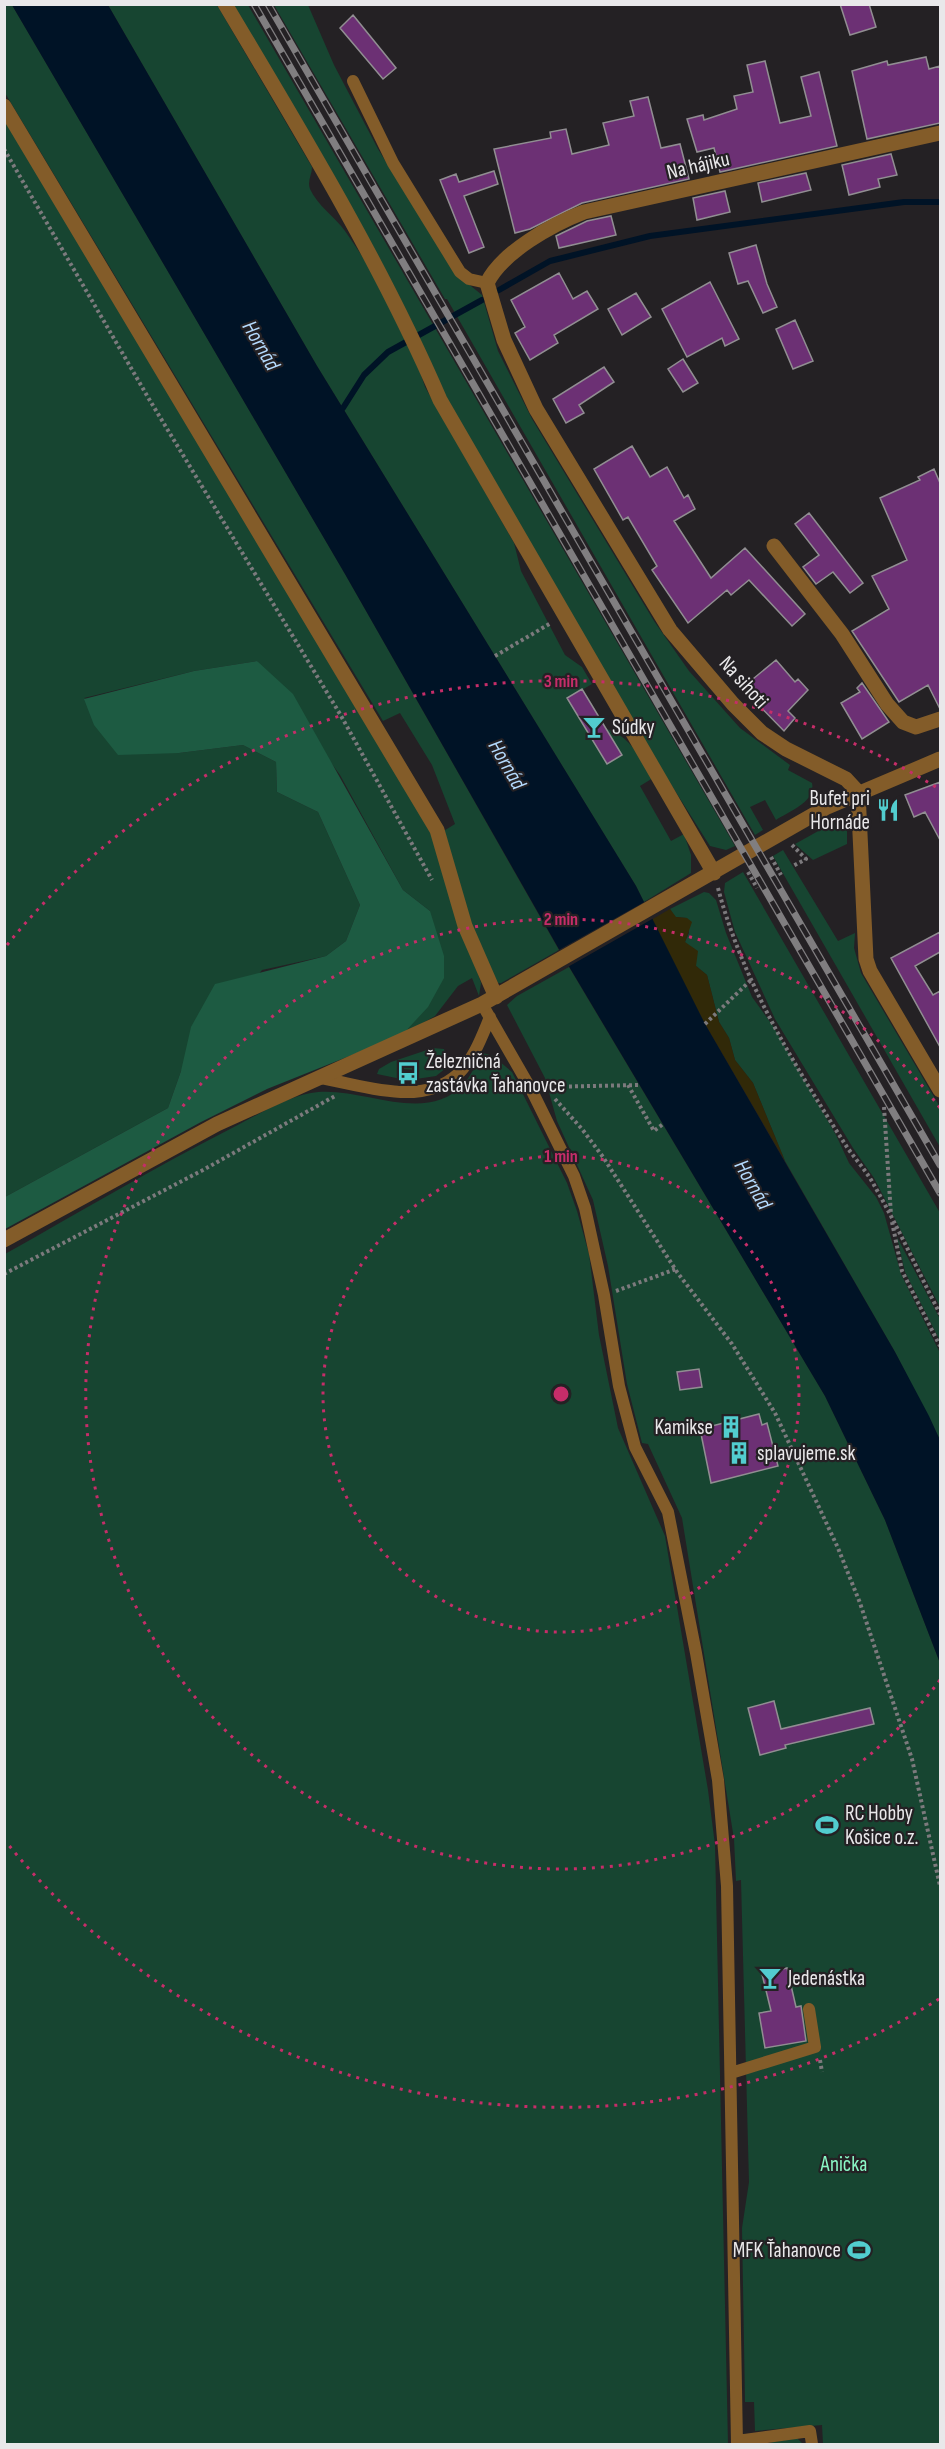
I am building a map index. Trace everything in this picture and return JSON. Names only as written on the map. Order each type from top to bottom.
[{"type":"street","points":[[225,4],[349,217],[416,344],[441,400],[563,616],[714,873]]},
{"type":"street","points":[[4,106],[437,830],[490,1006]]},
{"type":"street","name":"Na hájiku","points":[[487,283],[498,266],[544,231],[584,212],[940,133]]},
{"type":"street","name":"Na sihoti","points":[[487,283],[504,340],[536,409],[670,630],[733,704],[762,733],[786,749],[846,779],[858,792]]},
{"type":"street","points":[[774,546],[842,634],[887,704],[903,722],[916,727],[940,718]]},
{"type":"street","points":[[4,1240],[269,1098],[490,1006],[512,988],[858,792],[940,759]]},
{"type":"street","points":[[858,792],[866,960],[870,971],[940,1090]]},
{"type":"lane","points":[[353,81],[393,164],[460,272],[469,279],[487,283]]},
{"type":"lane","points":[[320,1078],[403,1092],[427,1091],[446,1083],[468,1062],[490,1006]]},
{"type":"lane","points":[[490,1006],[580,1192],[604,1295],[619,1386],[630,1432],[635,1447],[668,1512],[674,1536],[718,1780],[727,1886],[737,2443],[810,2431],[812,2445]]},
{"type":"lane","points":[[731,2073],[815,2046],[809,2008]]},
{"type":"path","points":[[4,149],[149,399],[340,714],[436,886]]},
{"type":"path","points":[[495,656],[563,616]]},
{"type":"path","points":[[789,843],[806,859],[793,866]]},
{"type":"path","points":[[714,873],[727,922],[752,980],[791,1054],[846,1144],[873,1182],[940,1314]]},
{"type":"path","points":[[705,1024],[752,980]]},
{"type":"path","points":[[4,1274],[203,1170],[356,1084]]},
{"type":"path","points":[[628,1085],[654,1131],[663,1124]]},
{"type":"path","points":[[532,1091],[553,1086],[640,1085]]},
{"type":"path","points":[[555,1099],[603,1157],[676,1269],[732,1344],[775,1413],[838,1548],[860,1603],[912,1760],[940,1886]]},
{"type":"path","points":[[884,1107],[891,1216],[902,1271],[940,1346]]},
{"type":"path","points":[[604,1295],[676,1269]]},
{"type":"green space","points":[[5,5],[12,5],[345,574],[559,950],[501,983],[498,983],[473,935],[442,832],[455,824],[432,765],[400,713],[383,721],[5,93]]},
{"type":"green space","points":[[108,5],[217,5],[312,167],[309,183],[313,195],[345,231],[391,306],[410,346],[425,387],[514,543],[521,571],[565,655],[582,667],[592,684],[568,698],[607,764],[622,755],[607,729],[622,737],[639,756],[653,778],[640,786],[671,841],[684,834],[691,855],[691,873],[644,902],[317,366]]},
{"type":"green space","points":[[229,5],[248,5],[735,846],[726,850],[710,846],[653,756],[448,401]]},
{"type":"green space","points":[[274,5],[308,5],[334,65],[378,149],[455,273],[482,295],[498,351],[532,419],[654,621],[689,671],[740,728],[790,765],[788,770],[812,783],[810,796],[806,801],[776,820],[765,800],[750,807],[763,830],[755,835],[447,299]]},
{"type":"green space","points":[[5,119],[432,832],[481,983],[479,996],[472,978],[458,986],[435,1016],[402,1035],[430,911],[403,890],[340,775],[257,661],[194,671],[84,698],[179,753],[243,745],[276,762],[277,792],[318,812],[360,905],[346,941],[326,956],[262,970],[181,1071],[168,1108],[5,1197]]},
{"type":"green space","points":[[257,661],[293,694],[403,890],[430,911],[444,956],[444,978],[428,1007],[402,1035],[267,1089],[201,1122],[5,1229],[5,1197],[168,1108],[181,1071],[191,1027],[215,984],[326,956],[346,941],[360,905],[318,812],[277,792],[276,762],[243,745],[179,753],[118,755],[94,725],[84,699],[194,671]]},
{"type":"green space","points":[[838,820],[844,821],[847,826],[847,844],[813,860],[795,844]]},
{"type":"green space","points":[[783,850],[838,941],[855,933],[854,948],[861,973],[940,1107],[940,1147],[773,856]]},
{"type":"green space","points":[[743,872],[940,1213],[940,1307],[874,1178],[853,1148],[775,1019],[735,932],[724,892],[725,883]]},
{"type":"green space","points":[[704,892],[709,893],[716,900],[726,933],[752,997],[773,1026],[836,1135],[849,1163],[876,1197],[884,1213],[901,1274],[940,1353],[940,1440],[895,1352],[785,1161],[753,1083],[735,1060],[729,1038],[719,1022],[707,975],[696,966],[685,942],[689,933],[687,918],[675,917],[670,909]]},
{"type":"green space","name":"Anička","points":[[569,967],[825,1396],[885,1520],[940,1663],[940,2444],[823,2444],[822,2425],[755,2431],[754,2402],[745,2402],[742,2228],[749,2182],[741,1880],[736,1881],[734,1839],[682,1518],[648,1444],[642,1443],[627,1384],[608,1266],[593,1200],[557,1121],[545,1078],[507,1005],[517,996]],"holes":[[[699,1369],[702,1387],[680,1389],[677,1372]]]},
{"type":"green space","points":[[433,1048],[444,1049],[447,1060],[446,1068],[436,1076],[416,1079],[417,1070],[402,1069],[401,1079],[377,1074],[379,1069],[391,1062]]},
{"type":"green space","points":[[483,1053],[493,1056],[512,1072],[567,1183],[589,1254],[599,1335],[618,1428],[665,1536],[708,1790],[715,1845],[728,2444],[5,2444],[5,1254],[175,1158],[280,1103],[301,1095],[330,1092],[411,1103],[430,1102],[448,1096],[464,1084]]},
{"type":"green space","points":[[897,1237],[940,1319],[940,1341],[905,1272]]},
{"type":"green space","points":[[797,2438],[803,2444],[762,2444]]},
{"type":"sand","points":[[670,909],[676,917],[687,918],[692,922],[685,942],[698,951],[696,966],[707,975],[719,1022],[729,1038],[735,1060],[753,1083],[785,1161],[705,1024],[651,920]]},
{"type":"water","name":"Hornád","points":[[12,5],[108,5],[317,366],[636,886],[705,1024],[895,1352],[940,1440],[940,1663],[885,1520],[825,1396],[564,958],[345,574]]},
{"type":"pier","points":[[646,901],[654,918],[566,968],[557,951]]},
{"type":"building","points":[[840,4],[869,4],[876,27],[850,35]]},
{"type":"building","points":[[353,15],[396,68],[383,79],[340,28]]},
{"type":"building","points":[[926,57],[929,69],[940,66],[940,123],[867,139],[852,71],[887,61],[888,65]]},
{"type":"building","points":[[765,61],[780,123],[811,116],[801,77],[819,72],[837,146],[720,172],[714,148],[697,152],[687,119],[703,115],[704,120],[737,109],[734,96],[753,92],[747,65]]},
{"type":"building","points":[[648,97],[661,148],[680,144],[689,179],[582,203],[530,229],[515,233],[494,149],[551,138],[550,132],[566,129],[572,154],[609,145],[603,123],[634,116],[630,101]]},
{"type":"building","points":[[891,154],[897,175],[878,179],[880,187],[849,195],[842,165]]},
{"type":"building","points":[[494,171],[498,184],[464,196],[484,247],[469,253],[440,180],[456,174],[459,182]]},
{"type":"building","points":[[806,173],[811,190],[762,202],[758,183]]},
{"type":"building","points":[[725,191],[730,212],[697,220],[693,198]]},
{"type":"building","points":[[611,216],[616,235],[559,248],[556,236],[587,221]]},
{"type":"building","points":[[756,245],[767,284],[777,307],[763,313],[748,281],[738,284],[729,253]]},
{"type":"building","points":[[559,273],[573,299],[587,291],[598,309],[554,335],[558,343],[530,360],[515,333],[525,327],[511,300]]},
{"type":"building","points":[[710,282],[739,339],[725,346],[722,338],[687,357],[662,309]]},
{"type":"building","points":[[636,293],[651,317],[622,335],[608,309]]},
{"type":"building","points":[[795,320],[813,361],[793,369],[776,329]]},
{"type":"building","points":[[683,359],[698,383],[683,392],[668,369]]},
{"type":"building","points":[[604,367],[614,382],[579,405],[584,413],[566,423],[553,399]]},
{"type":"building","points":[[632,446],[650,477],[667,467],[684,498],[688,495],[695,509],[674,521],[711,578],[745,548],[805,614],[792,626],[749,580],[731,595],[727,590],[688,623],[652,570],[657,566],[628,517],[623,520],[594,469]]},
{"type":"building","points":[[934,469],[940,483],[940,709],[928,685],[899,702],[852,631],[889,609],[872,576],[907,560],[880,498],[920,480],[918,477]]},
{"type":"building","points":[[809,513],[863,583],[850,593],[833,572],[816,584],[803,567],[819,555],[795,524]]},
{"type":"building","points":[[776,660],[795,682],[798,679],[808,690],[788,711],[795,718],[784,731],[742,688]]},
{"type":"building","points":[[862,683],[889,722],[862,739],[841,703],[860,692],[857,688]]},
{"type":"building","points":[[582,689],[622,755],[607,764],[567,698]]},
{"type":"building","points":[[940,782],[940,840],[925,812],[914,817],[905,795]]},
{"type":"building","points":[[940,932],[940,952],[915,966],[933,995],[940,991],[940,1047],[891,958]]},
{"type":"building","points":[[699,1369],[702,1387],[680,1390],[677,1372]]},
{"type":"building","name":"splavujeme.sk","points":[[759,1414],[762,1425],[767,1423],[778,1466],[711,1483],[700,1429]]},
{"type":"building","points":[[774,1701],[781,1729],[870,1708],[874,1724],[785,1745],[786,1748],[760,1755],[748,1708]]},
{"type":"building","points":[[787,1968],[796,2007],[801,2006],[806,2041],[765,2048],[759,2013],[771,2011],[762,1974]]},
{"type":"waterway","points":[[499,290],[550,261],[650,236],[904,202],[940,202]]},
{"type":"waterway","points":[[343,408],[364,375],[388,352],[482,300]]},
{"type":"railway","points":[[254,4],[940,1193]]},
{"type":"railway","points":[[268,4],[940,1165]]},
{"type":"place","name":"Súdky","points":[[594,727]]},
{"type":"place","name":"Bufet pri Hornáde","points":[[888,810]]},
{"type":"place","name":"Železničná zastávka Ťahanovce","points":[[408,1073]]},
{"type":"place","name":"Kamikse","points":[[731,1427]]},
{"type":"place","name":"splavujeme.sk","points":[[739,1453]]},
{"type":"place","name":"RC Hobby Košice o.z.","points":[[827,1825]]},
{"type":"place","name":"Jedenástka","points":[[770,1978]]},
{"type":"place","name":"MFK Ťahanovce","points":[[859,2250]]}]
